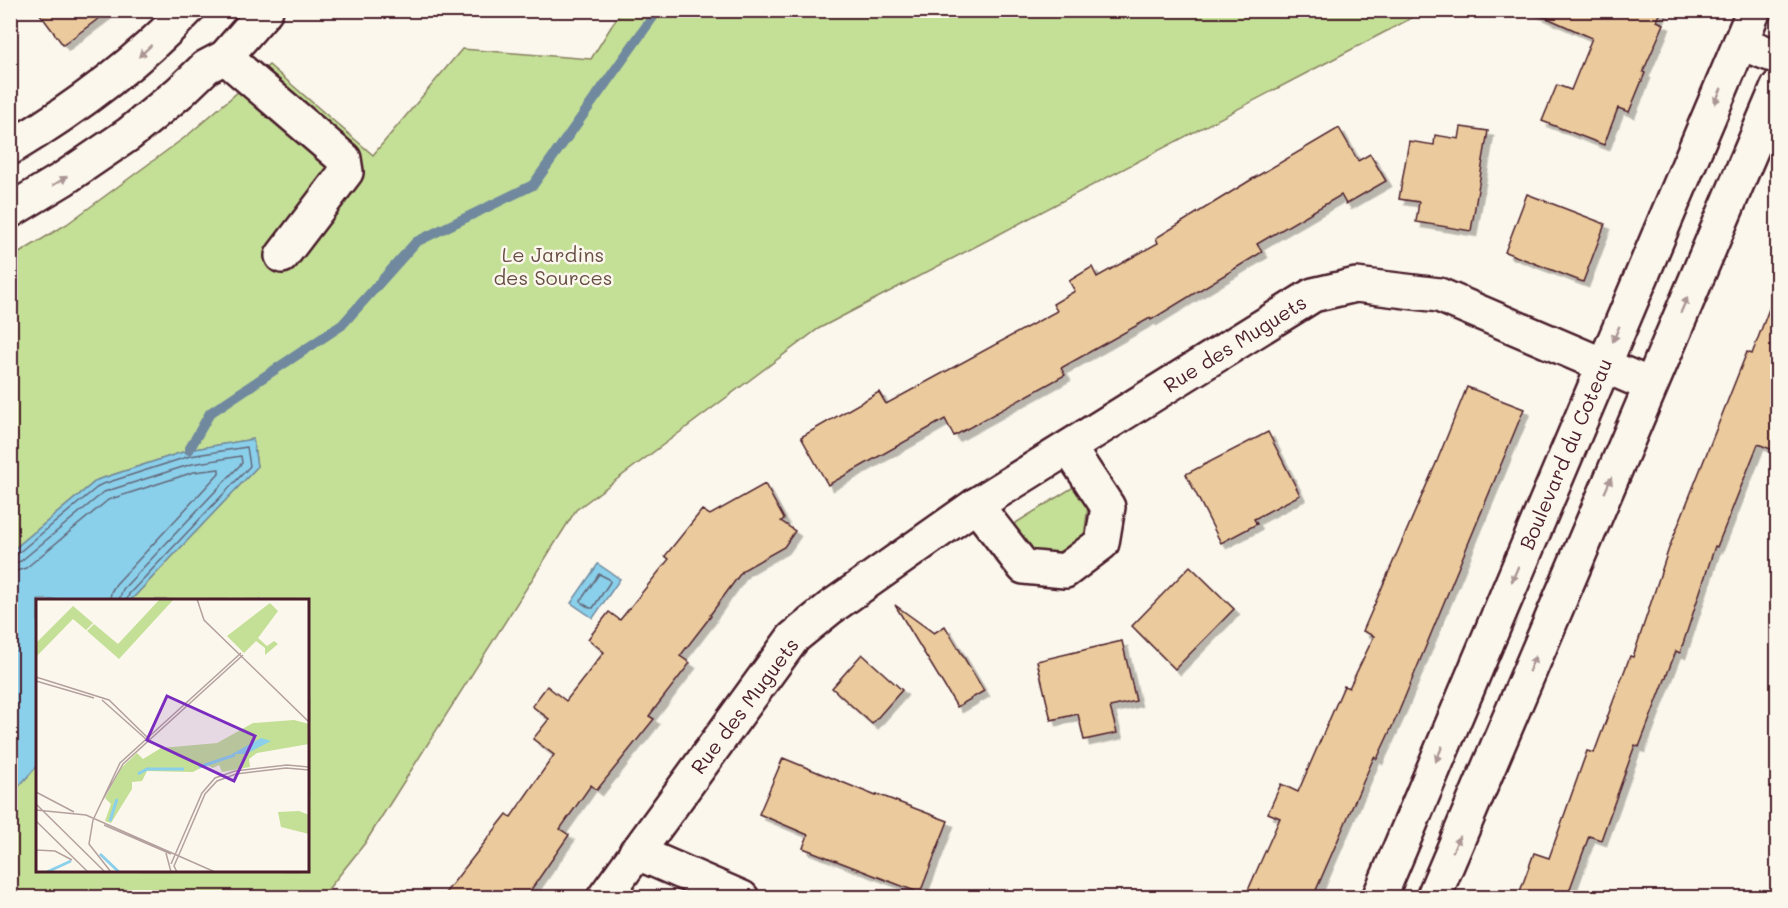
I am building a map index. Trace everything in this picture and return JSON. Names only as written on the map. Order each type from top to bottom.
[{"type":"street","points":[[10,148],[65,114],[104,86],[139,57],[187,10]]},
{"type":"street","points":[[10,211],[63,179],[129,134],[206,67],[225,57],[266,10]]},
{"type":"street","name":"Boulevard du Coteau","points":[[1379,897],[1754,10]]},
{"type":"street","points":[[1740,43],[1778,57]]},
{"type":"street","points":[[225,57],[344,159],[346,172],[282,256]]},
{"type":"street","points":[[1433,897],[1778,87]]},
{"type":"street","name":"Rue des Muguets","points":[[604,897],[793,638],[830,608],[976,505],[1313,294],[1356,285],[1439,295],[1650,385]]},
{"type":"street","points":[[976,505],[1024,567],[1065,571],[1102,543],[1108,507],[1069,448]]},
{"type":"street","points":[[636,852],[742,897]]},
{"type":"green space","name":"Le Jardins des Sources","points":[[621,11],[1425,11],[818,329],[576,510],[365,843],[322,897],[11,897],[11,795],[36,767],[36,872],[309,872],[309,599],[132,599],[257,467],[253,439],[189,450],[97,480],[14,549],[11,554],[11,258],[67,224],[188,135],[269,65],[373,155],[462,49],[591,59]]},
{"type":"green space","points":[[1075,486],[1088,506],[1084,536],[1059,552],[1032,552],[1014,524]]},
{"type":"water","points":[[253,439],[257,467],[132,599],[36,599],[36,767],[11,795],[10,554],[97,480],[189,450]]},
{"type":"water","points":[[598,564],[620,579],[593,618],[571,603]]},
{"type":"building","points":[[37,10],[110,10],[63,45]]},
{"type":"building","points":[[1529,10],[1662,10],[1657,21],[1664,24],[1629,112],[1618,108],[1604,145],[1542,121],[1557,85],[1571,90],[1592,38]]},
{"type":"building","points":[[1461,127],[1488,131],[1471,231],[1416,222],[1419,202],[1399,199],[1409,141],[1434,145],[1435,135],[1459,139]]},
{"type":"building","points":[[1339,128],[1358,161],[1370,154],[1386,181],[1346,204],[1341,195],[1257,244],[1262,252],[1151,320],[1150,318],[1061,368],[1065,375],[954,436],[945,419],[828,485],[801,437],[879,392],[886,404],[1057,311],[1053,304],[1075,291],[1069,281],[1092,267],[1097,277],[1158,243],[1156,238]]},
{"type":"building","points":[[1527,194],[1605,224],[1583,282],[1505,252]]},
{"type":"building","points":[[1775,293],[1778,294],[1778,452],[1758,444],[1717,547],[1715,546],[1680,653],[1676,651],[1639,747],[1635,745],[1601,840],[1589,836],[1567,897],[1518,897],[1534,853],[1549,858],[1587,751],[1594,753],[1630,656],[1633,657],[1669,548],[1747,352],[1752,354]]},
{"type":"building","points":[[1467,387],[1524,409],[1397,716],[1377,759],[1374,757],[1313,897],[1245,897],[1280,818],[1268,813],[1281,784],[1298,792],[1344,686],[1349,688],[1374,636],[1363,631]]},
{"type":"building","points":[[1268,432],[1300,495],[1254,519],[1257,524],[1221,543],[1186,474]]},
{"type":"building","points":[[765,484],[784,519],[781,521],[795,531],[784,547],[743,570],[680,656],[690,663],[649,716],[654,719],[597,790],[591,785],[560,829],[569,835],[526,897],[442,897],[507,814],[511,817],[554,755],[533,739],[549,719],[532,706],[547,686],[566,701],[604,652],[588,639],[609,612],[620,620],[669,559],[665,556],[702,510],[710,515]]},
{"type":"building","points":[[1190,566],[1234,609],[1175,669],[1132,626]]},
{"type":"building","points":[[895,605],[934,633],[945,626],[984,691],[957,707]]},
{"type":"building","points":[[1122,641],[1136,701],[1110,707],[1117,733],[1084,740],[1078,714],[1051,720],[1037,661]]},
{"type":"building","points":[[862,654],[902,690],[872,724],[832,688]]},
{"type":"building","points":[[783,758],[876,796],[877,794],[948,821],[920,893],[803,848],[808,835],[759,814]]},
{"type":"waterway","points":[[189,450],[210,413],[342,325],[416,242],[533,185],[658,10]]}]
